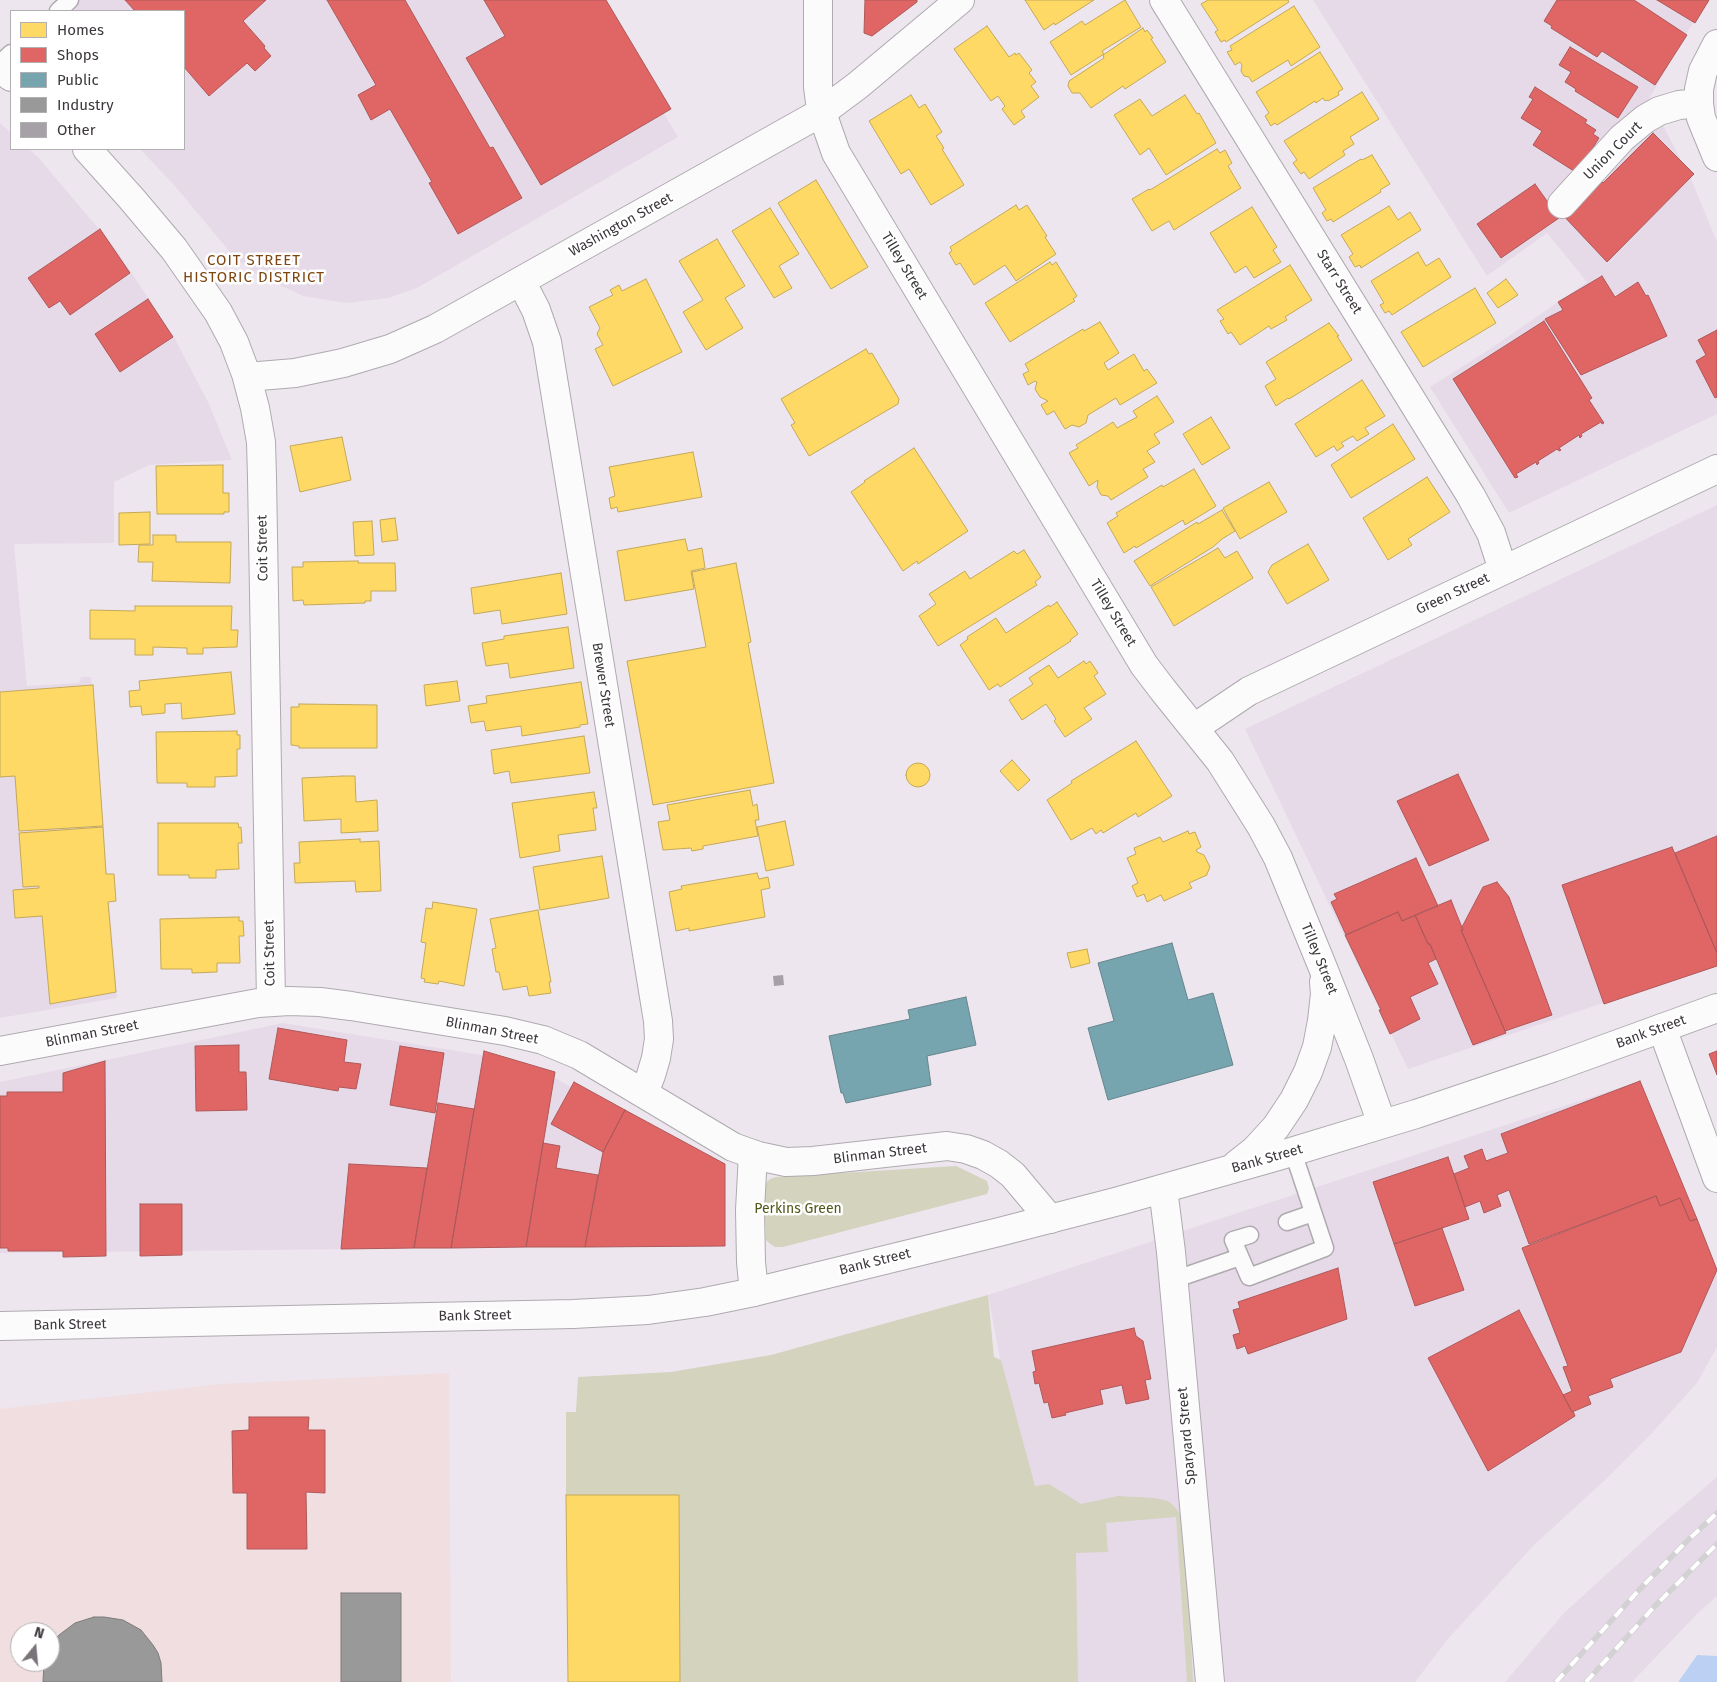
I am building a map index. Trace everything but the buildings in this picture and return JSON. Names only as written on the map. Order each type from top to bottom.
[{"type":"street","name":"Tilley Street","points":[[818,0],[817,69],[822,112],[836,153],[1129,639],[1158,684],[1220,761],[1261,826],[1278,858],[1323,968],[1382,1124]]},
{"type":"street","name":"Washington Street","points":[[247,377],[305,371],[343,363],[390,349],[435,329],[822,112],[858,86],[960,0]]},
{"type":"street","name":"Starr Street","points":[[1164,0],[1471,496],[1491,533],[1504,570]]},
{"type":"street","points":[[1717,44],[1703,71],[1699,89],[1701,118],[1717,157]]},
{"type":"street","points":[[0,68],[10,76]]},
{"type":"street","name":"Union Court","points":[[1562,204],[1622,138],[1644,119],[1659,111],[1678,105],[1699,103]]},
{"type":"street","name":"Coit Street","points":[[88,150],[174,249],[218,312],[230,335],[247,377],[255,408],[262,477],[271,1002]]},
{"type":"street","name":"Brewer Street","points":[[521,281],[536,310],[547,342],[658,1020],[659,1039],[656,1058],[644,1092]]},
{"type":"street","name":"Green Street","points":[[1194,728],[1249,690],[1717,469]]},
{"type":"street","points":[[1231,1170],[1255,1150],[1276,1127],[1294,1100],[1308,1072],[1317,1047],[1322,1021],[1323,968]]},
{"type":"street","name":"Blinman Street","points":[[0,1051],[226,1009],[289,1001],[328,1003],[505,1030],[543,1040],[579,1054],[734,1147],[753,1154],[786,1162],[813,1161],[947,1146],[966,1149],[983,1155],[999,1164],[1012,1175],[1050,1219]]},
{"type":"street","name":"Bank Street","points":[[0,1326],[606,1312],[684,1306],[754,1292],[1050,1219],[1231,1170],[1382,1124],[1552,1068],[1717,1008]]},
{"type":"street","points":[[1662,1028],[1717,1178]]},
{"type":"street","points":[[753,1154],[750,1210],[751,1262],[754,1292]]},
{"type":"street","name":"Sparyard Street","points":[[1163,1189],[1210,1682]]},
{"type":"lane","points":[[59,10],[70,0]]},
{"type":"lane","points":[[0,63],[10,54]]},
{"type":"lane","points":[[1250,1234],[1233,1240],[1248,1277],[1325,1248],[1293,1152]]},
{"type":"lane","points":[[1287,1222],[1314,1213]]},
{"type":"lane","points":[[1172,1280],[1240,1257]]},
{"type":"shaded area","points":[[59,0],[596,0],[678,137],[417,288],[388,298],[346,303],[303,296],[251,271],[230,252],[175,186],[141,150],[185,150],[185,10],[47,10]]},
{"type":"shaded area","points":[[1313,0],[1706,0],[1649,99],[1691,179],[1717,242],[1717,414],[1509,513],[1430,387],[1490,349],[1587,282],[1547,233],[1487,276]]},
{"type":"shaded area","points":[[0,123],[10,132],[10,150],[30,150],[37,156],[115,248],[174,337],[209,404],[232,460],[149,465],[114,482],[114,543],[14,544],[27,686],[79,683],[81,677],[91,677],[117,998],[0,1018]]},
{"type":"shaded area","points":[[1717,505],[1717,962],[1408,1069],[1245,729]]},
{"type":"shaded area","points":[[283,1023],[525,1062],[721,1167],[721,1245],[0,1253],[0,1082]]},
{"type":"shaded area","points":[[1640,1081],[1717,1269],[1717,1347],[1697,1383],[1652,1433],[1605,1480],[1534,1545],[1447,1640],[1415,1682],[1078,1682],[1076,1636],[1026,1497],[988,1295]]},
{"type":"shaded area","points":[[449,1373],[451,1682],[0,1682],[0,1409],[221,1384]]},
{"type":"shaded area","points":[[1717,1477],[1717,1596],[1699,1612],[1632,1682],[1505,1682],[1564,1613]]},
{"type":"green space","name":"Perkins Green","points":[[956,1166],[987,1181],[989,1188],[987,1194],[783,1247],[775,1247],[766,1240],[764,1185],[770,1179],[776,1177]]},
{"type":"green space","points":[[988,1295],[994,1357],[1001,1360],[1035,1486],[1049,1484],[1081,1504],[1118,1496],[1155,1498],[1168,1501],[1176,1508],[1185,1521],[1193,1682],[1187,1682],[1176,1517],[1106,1523],[1108,1552],[1076,1553],[1078,1682],[680,1682],[679,1495],[566,1495],[566,1412],[576,1412],[578,1377],[671,1372],[771,1355]]},
{"type":"water","points":[[1717,1639],[1717,1682],[1678,1682],[1697,1655]]},
{"type":"pier","points":[[1710,1636],[1717,1637],[1717,1656],[1697,1655],[1678,1682],[1675,1682],[1700,1644]]},
{"type":"railway","points":[[1556,1682],[1639,1590],[1717,1513]]},
{"type":"railway","points":[[1586,1682],[1655,1606],[1717,1544]]},
{"type":"district","name":"COIT STREET HISTORIC DISTRICT","points":[[254,270]]}]
